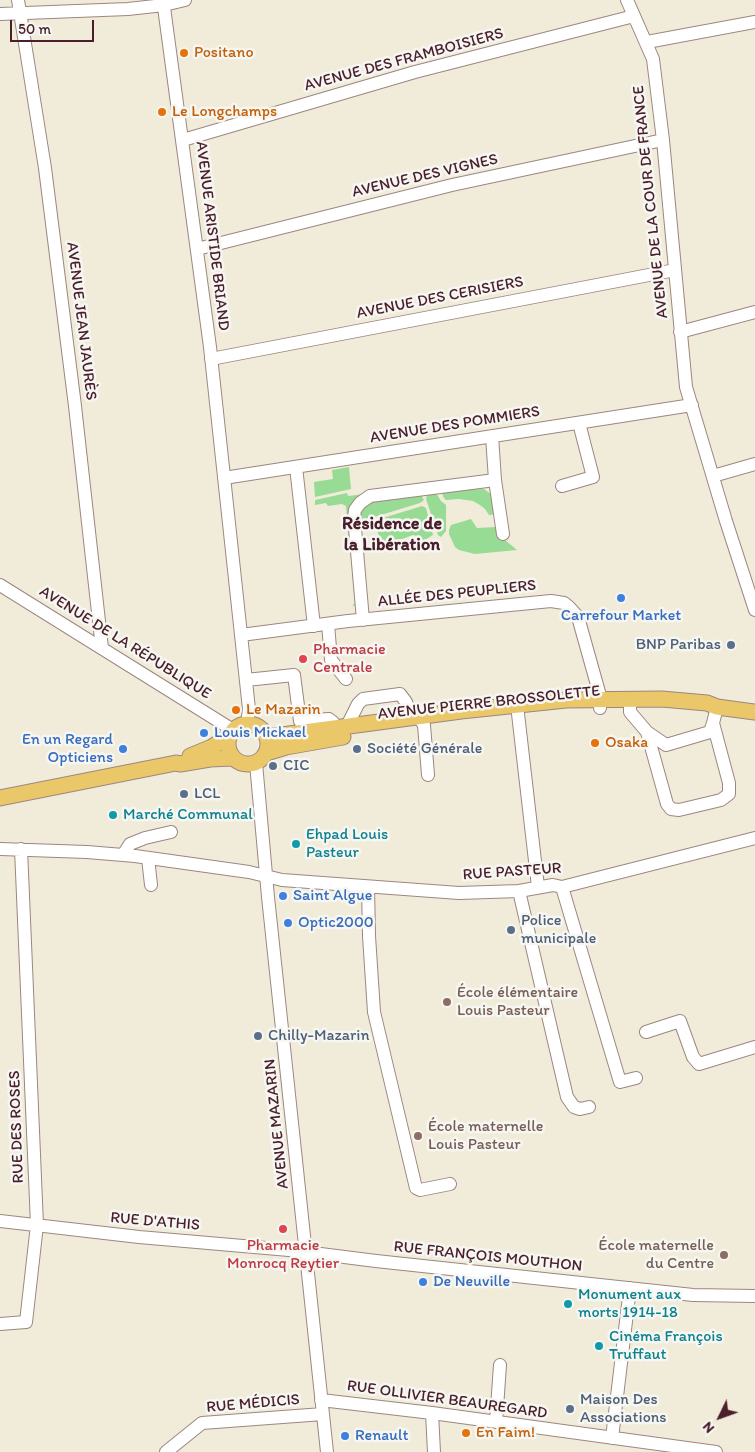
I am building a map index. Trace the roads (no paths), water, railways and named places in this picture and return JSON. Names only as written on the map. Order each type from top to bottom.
[{"type":"main road","name":"AVENUE PIERRE BROSSOLETTE","points":[[267,737],[341,727],[600,704],[630,704],[706,712],[717,707],[755,712]]},
{"type":"main road","name":"AVENUE PIERRE BROSSOLETTE","points":[[261,758],[286,747],[418,720]]},
{"type":"main road","points":[[0,798],[176,762],[178,759],[199,753],[236,730],[258,726],[267,737],[268,747],[261,758],[248,764],[240,763],[233,758],[228,751],[227,743],[236,730]]},
{"type":"main road","points":[[321,741],[341,727]]},
{"type":"main road","points":[[176,762],[180,764],[210,759],[233,758]]},
{"type":"street","name":"AVENUE JEAN JAURÈS","points":[[18,0],[50,208],[75,406],[102,648]]},
{"type":"street","points":[[0,14],[128,8],[185,0]]},
{"type":"street","name":"AVENUE DE LA COUR DE FRANCE","points":[[627,0],[653,59],[663,140],[686,387],[755,610]]},
{"type":"street","name":"AVENUE ARISTIDE BRIAND","points":[[164,2],[211,359],[246,680],[249,714],[236,730]]},
{"type":"street","name":"AVENUE DES FRAMBOISIERS","points":[[183,140],[415,72],[634,16]]},
{"type":"street","points":[[647,42],[755,22]]},
{"type":"street","name":"AVENUE DES VIGNES","points":[[197,249],[452,185],[663,140]]},
{"type":"street","name":"AVENUE DES CERISIERS","points":[[211,359],[675,270]]},
{"type":"street","points":[[680,332],[755,312]]},
{"type":"street","name":"AVENUE DES POMMIERS","points":[[224,478],[692,405]]},
{"type":"street","points":[[562,486],[592,477],[579,423]]},
{"type":"street","points":[[492,436],[503,534]]},
{"type":"street","points":[[713,476],[755,464]]},
{"type":"street","points":[[296,467],[314,626]]},
{"type":"street","points":[[363,620],[354,517],[360,504],[370,496],[496,480]]},
{"type":"street","name":"AVENUE DE LA RÉPUBLIQUE","points":[[0,585],[236,730]]},
{"type":"street","name":"ALLÉE DES PEUPLIERS","points":[[241,635],[363,620],[551,601],[564,603],[578,616],[600,704]]},
{"type":"street","points":[[328,624],[331,660],[346,679]]},
{"type":"street","points":[[246,680],[294,675],[300,721],[329,719],[341,727],[363,699],[400,694],[418,720],[428,775]]},
{"type":"street","points":[[630,704],[630,712],[647,732],[666,745],[710,732],[717,707]]},
{"type":"street","points":[[517,710],[538,887]]},
{"type":"street","points":[[647,732],[667,804],[671,809],[679,810],[721,800],[729,794],[729,783],[713,723]]},
{"type":"street","name":"AVENUE MAZARIN","points":[[261,758],[267,876],[327,1452]]},
{"type":"street","points":[[123,855],[130,844],[145,838],[171,832]]},
{"type":"street","name":"RUE PASTEUR","points":[[0,849],[123,855],[249,872],[282,880],[459,893],[519,891],[553,885],[562,887],[755,838]]},
{"type":"street","name":"RUE DES ROSES","points":[[0,1324],[26,1322],[37,1225],[21,849]]},
{"type":"street","points":[[148,858],[151,885]]},
{"type":"street","points":[[368,886],[374,1012],[416,1188],[420,1190],[450,1184]]},
{"type":"street","points":[[562,887],[620,1082],[636,1078]]},
{"type":"street","points":[[519,891],[568,1097],[574,1107],[580,1109],[588,1107]]},
{"type":"street","points":[[646,1032],[680,1021],[693,1057],[698,1064],[755,1048]]},
{"type":"street","name":"RUE D'ATHIS","points":[[0,1221],[139,1237],[307,1253]]},
{"type":"street","name":"RUE FRANÇOIS MOUTHON","points":[[307,1253],[699,1296],[755,1296]]},
{"type":"street","points":[[612,1438],[630,1288]]},
{"type":"street","points":[[496,1422],[500,1364]]},
{"type":"street","name":"RUE OLLIVIER BEAUREGARD","points":[[321,1400],[716,1452]]},
{"type":"street","name":"RUE MÉDICIS","points":[[166,1452],[202,1423],[323,1414]]},
{"type":"street","points":[[432,1414],[434,1452]]},
{"type":"place","name":"Positano","points":[[184,53]]},
{"type":"place","name":"Le Longchamps","points":[[162,112]]},
{"type":"place","name":"Carrefour Market","points":[[621,598]]},
{"type":"place","name":"BNP Paribas","points":[[731,645]]},
{"type":"place","name":"Pharmacie Centrale","points":[[303,659]]},
{"type":"place","name":"Le Mazarin","points":[[236,710]]},
{"type":"place","name":"Louis Mickael","points":[[204,733]]},
{"type":"place","name":"Osaka","points":[[595,743]]},
{"type":"place","name":"En un Regard Opticiens","points":[[123,749]]},
{"type":"place","name":"Société Générale","points":[[357,749]]},
{"type":"place","name":"CIC","points":[[273,766]]},
{"type":"place","name":"LCL","points":[[184,794]]},
{"type":"place","name":"Marché Communal","points":[[113,815]]},
{"type":"place","name":"Ehpad Louis Pasteur","points":[[296,844]]},
{"type":"place","name":"Saint Algue","points":[[283,896]]},
{"type":"place","name":"Optic2000","points":[[288,923]]},
{"type":"place","name":"Police municipale","points":[[511,930]]},
{"type":"place","name":"École élémentaire Louis Pasteur","points":[[447,1002]]},
{"type":"place","name":"Chilly-Mazarin","points":[[258,1036]]},
{"type":"place","name":"École maternelle Louis Pasteur","points":[[418,1136]]},
{"type":"place","name":"Pharmacie Monrocq Reytier","points":[[283,1229]]},
{"type":"place","name":"École maternelle du Centre","points":[[724,1255]]},
{"type":"place","name":"De Neuville","points":[[423,1282]]},
{"type":"place","name":"Monument aux morts 1914-18","points":[[568,1304]]},
{"type":"place","name":"Cinéma François Truffaut","points":[[599,1346]]},
{"type":"place","name":"Maison Des Associations","points":[[570,1409]]},
{"type":"place","name":"En Faim!","points":[[466,1433]]},
{"type":"place","name":"Renault","points":[[345,1436]]},
{"type":"district","name":"Résidence de la Libération","points":[[392,534]]}]
